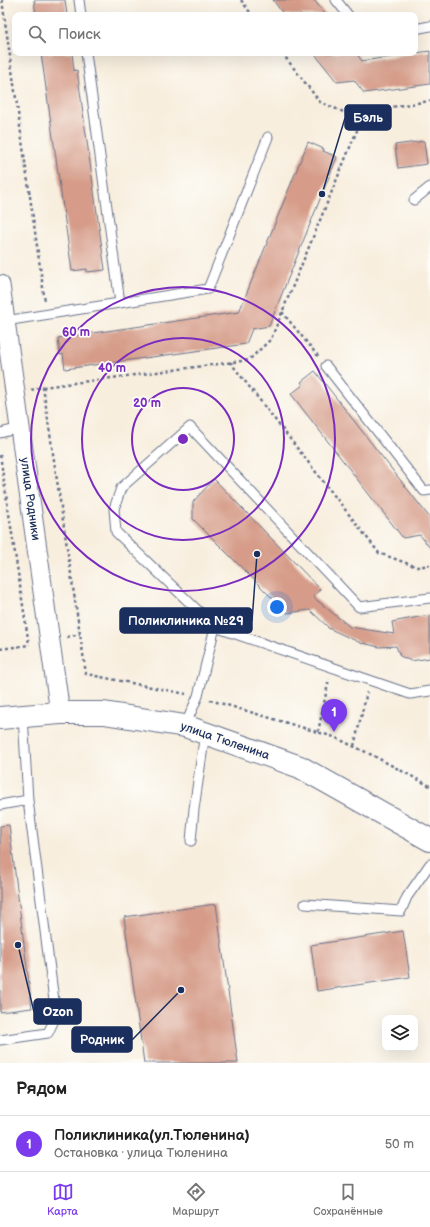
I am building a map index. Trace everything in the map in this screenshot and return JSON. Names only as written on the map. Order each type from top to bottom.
[{"type":"street","name":"улица Родники","points":[[0,285],[2,320],[15,393],[60,713]]},
{"type":"street","name":"улица Тюленина","points":[[0,718],[60,713],[104,713],[195,730],[300,767],[430,840]]},
{"type":"lane","points":[[79,0],[81,12]]},
{"type":"lane","points":[[336,0],[346,12]]},
{"type":"lane","points":[[418,28],[430,26]]},
{"type":"lane","points":[[86,56],[120,303]]},
{"type":"lane","points":[[2,320],[46,315],[208,289],[268,137]]},
{"type":"lane","points":[[414,200],[430,187]]},
{"type":"lane","points":[[326,366],[424,490],[430,490]]},
{"type":"lane","points":[[430,598],[359,607],[190,427],[121,488],[114,509],[116,532],[215,627],[410,694],[430,691]]},
{"type":"lane","points":[[0,432],[20,428]]},
{"type":"lane","points":[[191,841],[194,809],[195,730],[198,696],[215,627]]},
{"type":"lane","points":[[0,1040],[48,1033],[56,1016],[28,800],[24,716]]},
{"type":"lane","points":[[0,805],[28,800]]},
{"type":"lane","points":[[305,904],[401,910],[407,897],[430,864]]},
{"type":"path","points":[[2,0],[46,315]]},
{"type":"path","points":[[241,0],[250,12]]},
{"type":"path","points":[[284,56],[320,102],[346,113],[365,112],[430,101]]},
{"type":"path","points":[[15,393],[44,387],[250,360],[271,339],[365,112]]},
{"type":"path","points":[[282,312],[326,366]]},
{"type":"path","points":[[230,362],[379,553],[417,567],[430,565]]},
{"type":"path","points":[[44,387],[86,674],[198,696],[334,736],[430,786]]},
{"type":"path","points":[[0,455],[29,645]]},
{"type":"path","points":[[318,732],[332,667]]},
{"type":"path","points":[[354,746],[370,680]]},
{"type":"building","points":[[34,0],[65,0],[67,12],[36,12]]},
{"type":"building","points":[[273,0],[314,0],[324,12],[282,12]]},
{"type":"building","points":[[430,51],[430,84],[364,93],[354,80],[337,82],[316,56],[358,56],[362,61],[396,56],[418,56],[418,53]]},
{"type":"building","points":[[41,56],[72,56],[74,71],[77,70],[105,270],[87,272],[87,269],[72,271]]},
{"type":"building","points":[[424,141],[427,164],[398,168],[395,145]]},
{"type":"building","points":[[308,142],[337,157],[269,326],[252,329],[246,344],[65,369],[63,354],[60,355],[58,338],[239,312]]},
{"type":"building","points":[[315,371],[430,518],[430,548],[420,535],[403,538],[291,394],[303,385],[301,382]]},
{"type":"building","points":[[214,479],[320,589],[313,597],[350,627],[394,634],[392,622],[430,615],[430,658],[411,661],[400,656],[396,646],[379,647],[363,644],[328,628],[310,610],[287,613],[193,519],[193,502]]},
{"type":"building","points":[[9,825],[32,1008],[0,1012],[0,826]]},
{"type":"building","points":[[216,904],[238,1063],[144,1063],[124,917]]},
{"type":"building","points":[[403,931],[410,977],[317,991],[311,945]]},
{"type":"place","name":"Бэль","points":[[322,194]]},
{"type":"place","name":"Поликлиника №29","points":[[257,554]]},
{"type":"place","name":"Поликлиника(ул.Тюленина)","points":[[334,732]]},
{"type":"place","name":"Ozon","points":[[18,945]]},
{"type":"place","name":"Родник","points":[[181,990]]}]
